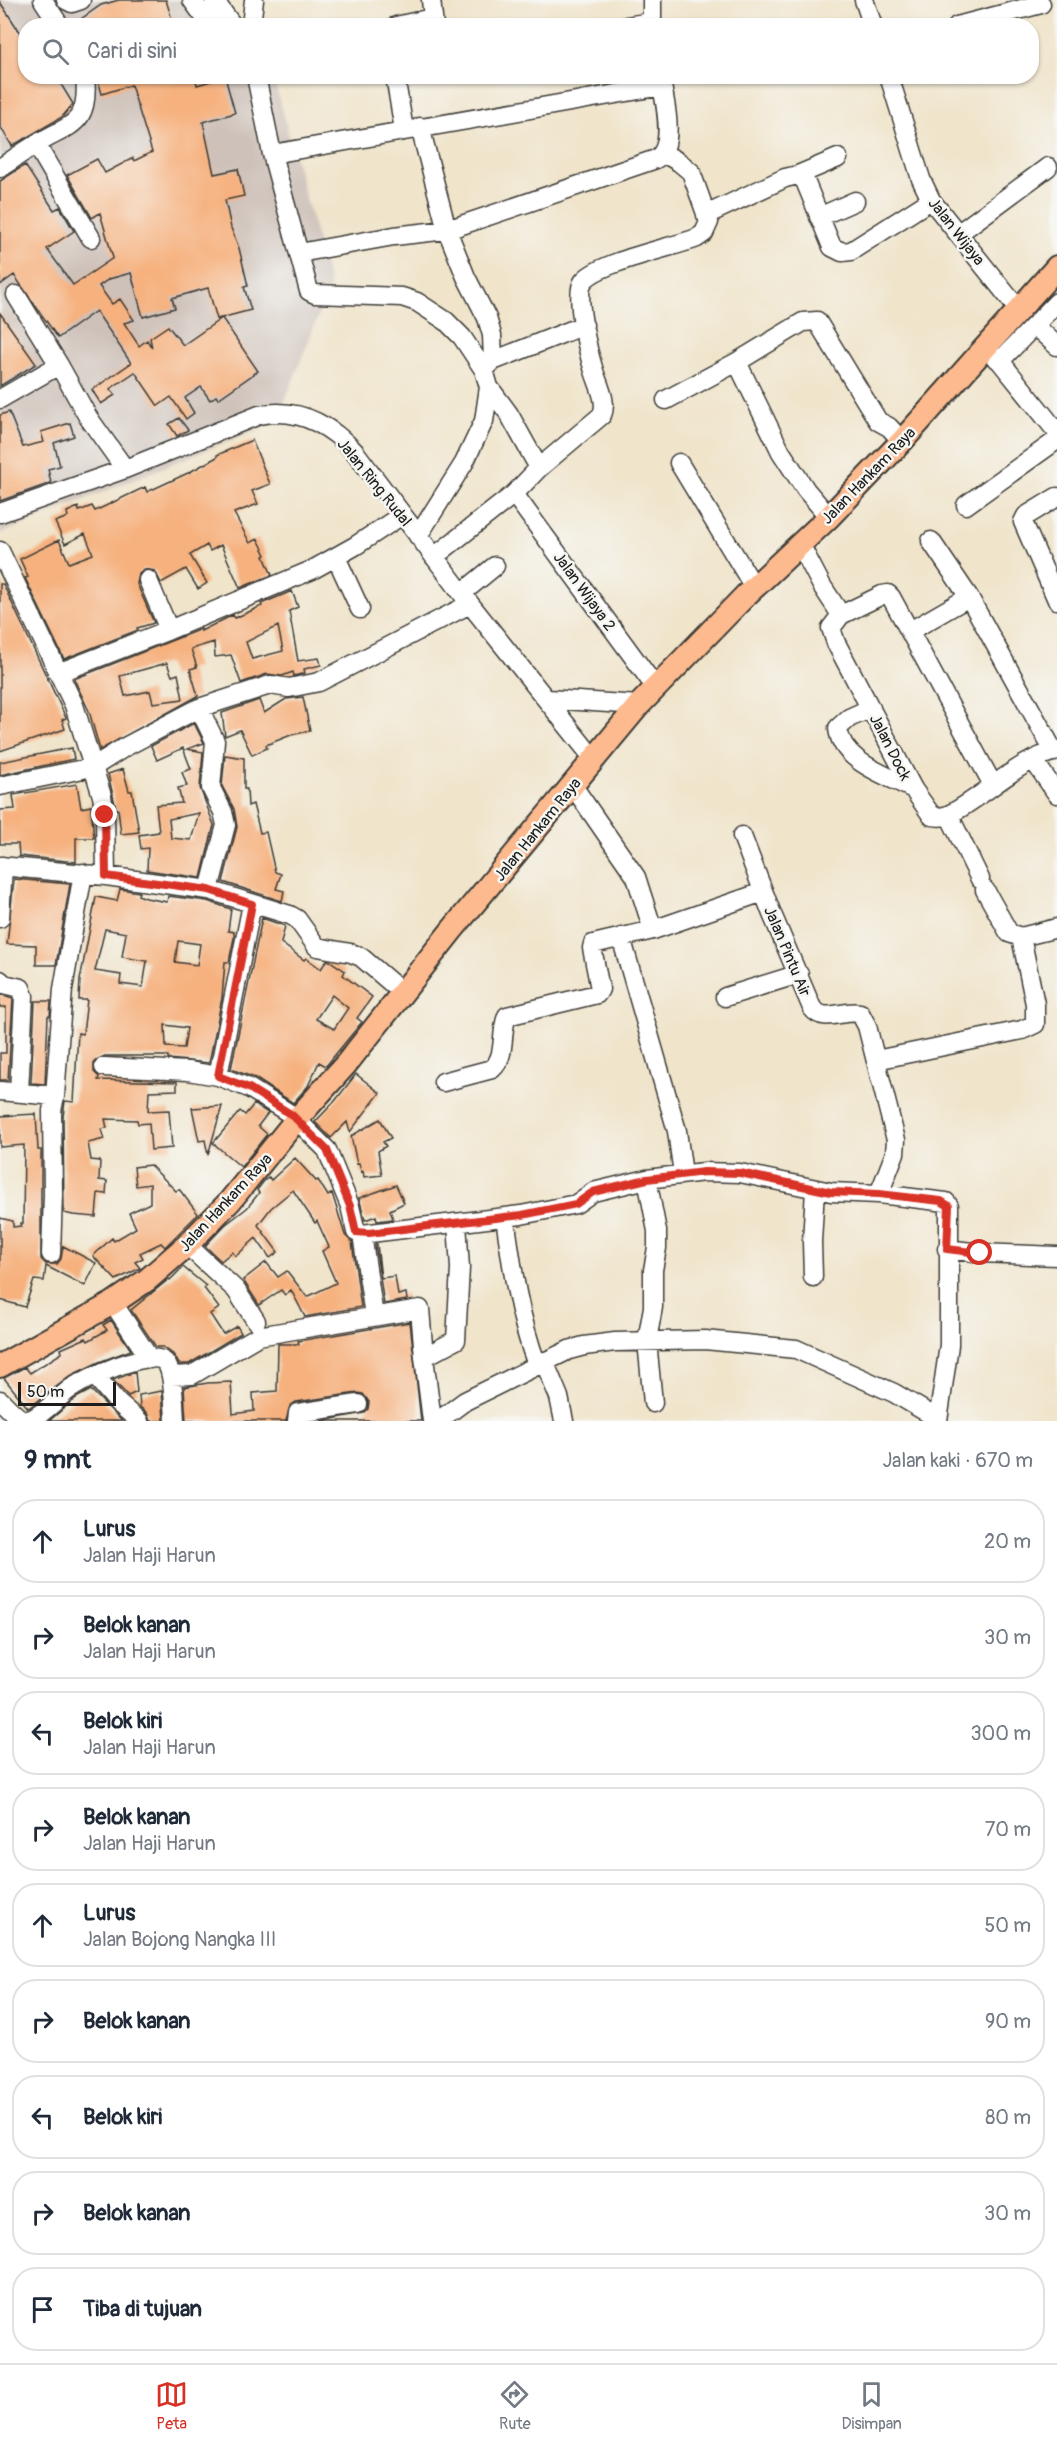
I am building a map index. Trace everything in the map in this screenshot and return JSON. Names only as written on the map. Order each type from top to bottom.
[{"type":"main road","name":"Jalan Hankam Raya","points":[[0,1366],[113,1303],[147,1280],[188,1245],[230,1201],[296,1120],[347,1063],[452,930],[639,705],[754,588],[829,517],[902,441],[993,355],[1018,309],[1057,267]]},
{"type":"street","points":[[43,0],[55,18]]},
{"type":"street","points":[[66,0],[72,3],[81,0]]},
{"type":"street","points":[[192,0],[205,18]]},
{"type":"street","points":[[214,0],[228,18]]},
{"type":"street","points":[[252,18],[254,0]]},
{"type":"street","points":[[652,0],[652,18]]},
{"type":"street","points":[[864,0],[870,18]]},
{"type":"street","points":[[988,18],[1041,4]]},
{"type":"street","points":[[0,168],[36,144],[75,123],[85,102],[85,84]]},
{"type":"street","points":[[258,84],[307,286],[312,293],[402,297],[417,302],[446,321],[462,337],[489,372],[508,414],[539,468]]},
{"type":"street","points":[[398,84],[447,230],[466,277],[487,318],[492,335],[484,421],[464,463],[418,536]]},
{"type":"street","points":[[273,154],[645,84]]},
{"type":"street","points":[[299,253],[394,236],[447,230],[656,159],[663,153],[666,145],[667,119],[661,84]]},
{"type":"street","name":"Jalan Wijaya","points":[[891,84],[921,179],[931,200],[960,233],[1018,309]]},
{"type":"street","points":[[36,144],[92,238]]},
{"type":"street","points":[[434,557],[514,494],[539,468],[597,421],[604,411],[603,400],[591,364],[584,325],[581,283],[589,275],[642,253],[697,238],[704,233],[709,222],[691,172],[663,153]]},
{"type":"street","points":[[706,215],[784,178],[798,175],[838,158]]},
{"type":"street","points":[[960,233],[1048,166]]},
{"type":"street","points":[[798,175],[805,181],[832,246],[836,250],[846,252],[931,200]]},
{"type":"street","points":[[819,217],[855,201]]},
{"type":"street","points":[[16,295],[88,417],[125,470]]},
{"type":"street","points":[[1057,302],[1035,326],[993,355],[1057,432]]},
{"type":"street","points":[[666,400],[737,362],[803,322],[817,321],[878,421],[889,427],[902,441]]},
{"type":"street","points":[[489,372],[584,325]]},
{"type":"street","points":[[1035,326],[1057,346]]},
{"type":"street","points":[[737,362],[781,452],[806,490],[829,517]]},
{"type":"street","points":[[0,399],[59,365]]},
{"type":"street","name":"Jalan Ring Rudal","points":[[0,513],[125,470],[259,415],[280,411],[304,415],[341,437],[355,452],[466,599],[593,758]]},
{"type":"street","points":[[966,505],[1057,440]]},
{"type":"street","points":[[679,463],[754,588]]},
{"type":"street","name":"Jalan Wijaya 2","points":[[514,494],[656,688]]},
{"type":"street","points":[[1057,497],[1026,516],[1023,522],[1057,600]]},
{"type":"street","points":[[58,673],[169,630],[312,570],[402,515]]},
{"type":"street","points":[[931,541],[969,597],[1055,752],[993,784],[949,815],[1009,933],[1021,937],[1057,928]]},
{"type":"street","points":[[800,544],[822,586],[838,609],[888,594],[993,784]]},
{"type":"street","points":[[0,551],[74,705],[105,815],[106,876]]},
{"type":"street","points":[[336,557],[360,609]]},
{"type":"street","points":[[0,786],[93,767],[124,747],[200,708],[270,685],[290,688],[319,682],[466,599],[495,566]]},
{"type":"street","points":[[148,580],[169,630]]},
{"type":"street","points":[[910,631],[969,597]]},
{"type":"street","name":"Jalan Dock","points":[[838,609],[832,624],[832,633],[913,789],[932,816],[949,815]]},
{"type":"street","points":[[548,699],[639,705]]},
{"type":"street","points":[[200,708],[215,741],[211,788],[224,812],[226,825],[209,890]]},
{"type":"street","points":[[871,708],[841,723],[837,728],[841,743],[854,757],[913,789]]},
{"type":"street","points":[[1034,761],[1057,794]]},
{"type":"street","points":[[573,786],[636,877],[653,930]]},
{"type":"street","name":"Jalan Pintu Air","points":[[742,836],[812,1008],[824,1017],[845,1012],[860,1013],[867,1026],[896,1140],[895,1153],[879,1194]]},
{"type":"street","points":[[0,918],[1,866],[83,873],[209,890],[297,919],[317,946],[361,957],[403,993]]},
{"type":"street","points":[[51,1254],[52,1111],[63,989],[83,873]]},
{"type":"street","points":[[443,1082],[496,1066],[500,1058],[507,1016],[597,994],[600,989],[593,944],[653,930],[764,892]]},
{"type":"street","points":[[218,1076],[252,904]]},
{"type":"street","points":[[621,937],[677,1131],[683,1174]]},
{"type":"street","points":[[876,1060],[1031,1027],[1035,1024],[1035,1004],[1021,937]]},
{"type":"street","points":[[725,997],[799,974]]},
{"type":"street","points":[[0,980],[4,984],[16,985],[23,991],[24,1018],[19,1092]]},
{"type":"street","points":[[104,1067],[188,1071],[218,1076],[249,1088],[296,1120],[327,1150],[350,1206],[356,1232],[362,1234],[504,1217],[576,1204],[593,1192],[647,1179],[719,1171],[740,1173],[831,1192],[879,1194],[946,1202],[949,1206],[947,1249],[949,1345],[938,1420],[894,1393],[796,1349],[734,1341],[647,1341],[584,1346],[541,1363],[465,1401],[438,1421]]},
{"type":"street","points":[[0,1091],[55,1096]]},
{"type":"street","points":[[647,1179],[657,1231],[657,1248],[652,1270],[653,1307],[647,1341],[653,1403]]},
{"type":"street","points":[[813,1277],[815,1189]]},
{"type":"street","points":[[504,1217],[527,1338],[559,1397],[564,1421]]},
{"type":"street","points":[[424,1357],[456,1340],[460,1268],[458,1223]]},
{"type":"street","points":[[362,1234],[374,1316]]},
{"type":"street","points":[[188,1245],[236,1290],[256,1321]]},
{"type":"street","points":[[947,1249],[980,1253],[1057,1256]]},
{"type":"street","points":[[113,1303],[147,1354],[165,1362],[171,1376],[175,1421]]},
{"type":"street","points":[[171,1376],[192,1375],[258,1336],[420,1309],[432,1421]]},
{"type":"street","points":[[0,1400],[21,1419],[26,1420],[40,1413],[71,1389],[113,1367],[147,1354]]},
{"type":"street","points":[[95,1376],[118,1403],[139,1421]]},
{"type":"street","points":[[297,1421],[298,1413],[358,1404]]},
{"type":"shaded area","points":[[0,0],[220,0],[235,18],[18,18],[18,84],[275,84],[330,286],[277,421],[0,534]]},
{"type":"building","points":[[119,0],[166,0],[172,18],[82,18],[101,5]]},
{"type":"building","points":[[0,2],[18,29],[18,84],[61,84],[73,104],[62,117],[12,146],[0,126]]},
{"type":"building","points":[[99,84],[227,84],[235,113],[203,122],[214,174],[238,169],[244,196],[225,200],[248,286],[244,287],[251,310],[217,319],[208,288],[172,298],[175,308],[143,317],[131,273],[109,279],[99,286],[112,304],[120,299],[134,320],[124,323],[139,346],[147,340],[152,348],[150,338],[168,326],[183,345],[222,318],[258,371],[218,399],[216,396],[210,400],[201,387],[185,398],[194,413],[186,419],[171,397],[158,406],[135,372],[110,389],[115,395],[101,404],[92,390],[131,363],[96,311],[58,338],[14,275],[0,285],[0,181],[25,165],[54,210],[60,207],[74,231],[47,249],[73,285],[113,258],[100,213],[92,218],[67,175],[97,159],[105,173],[133,158],[134,161],[152,152],[131,85],[102,94]]},
{"type":"building","points":[[0,313],[36,364],[0,386]]},
{"type":"building","points":[[9,412],[23,447],[44,442],[41,432],[70,423],[74,436],[54,443],[60,466],[48,469],[51,483],[0,501],[0,415]]},
{"type":"building","points":[[179,418],[188,430],[177,436],[169,424]]},
{"type":"building","points":[[252,440],[270,484],[252,491],[258,504],[234,513],[250,543],[258,539],[272,575],[240,588],[221,545],[210,551],[207,545],[190,555],[207,583],[198,589],[186,569],[161,583],[155,571],[144,569],[139,574],[137,584],[154,623],[64,659],[25,578],[28,577],[20,559],[59,540],[69,563],[93,554],[85,534],[65,544],[55,522],[68,517],[67,512],[78,507],[79,511],[92,506],[95,511],[145,487],[147,492],[188,473],[217,455]]},
{"type":"building","points":[[0,584],[3,584],[66,718],[62,720],[65,729],[0,751]]},
{"type":"building","points":[[292,591],[298,607],[289,611],[298,661],[319,658],[321,665],[304,669],[305,673],[294,676],[293,672],[282,676],[267,674],[241,683],[231,655],[215,657],[214,642],[191,649],[197,667],[190,669],[198,696],[100,750],[89,711],[74,679],[201,629],[201,631],[233,615],[235,618],[262,606],[261,604]],"holes":[[[278,626],[283,651],[252,659],[246,642]],[[167,663],[172,676],[178,674],[183,699],[153,703],[150,691],[125,696],[120,676]]]},
{"type":"building","points":[[303,697],[310,731],[291,735],[266,745],[267,748],[252,755],[240,730],[225,736],[222,713],[259,700],[264,713],[286,699]]},
{"type":"building","points":[[194,723],[204,743],[187,749],[203,752],[200,788],[214,825],[201,878],[147,870],[148,848],[141,849],[139,835],[159,832],[156,805],[182,803],[178,788],[187,786],[182,772],[191,769],[183,748],[157,760],[151,746]],"holes":[[[199,813],[191,840],[171,838],[169,819]]]},
{"type":"building","points":[[72,748],[74,759],[0,775],[0,762]]},
{"type":"building","points":[[225,755],[244,758],[244,789],[247,789],[248,806],[253,804],[260,833],[266,832],[275,872],[281,874],[276,889],[284,891],[282,901],[223,882],[237,827],[234,809],[222,786]]},
{"type":"building","points":[[123,769],[129,791],[132,791],[139,832],[121,834],[118,809],[116,809],[108,774]]},
{"type":"building","points":[[77,784],[81,808],[91,806],[94,838],[76,838],[76,862],[19,856],[18,844],[0,844],[0,810],[15,809],[13,795]]},
{"type":"building","points":[[14,879],[70,884],[56,965],[36,965],[36,945],[7,944]]},
{"type":"building","points":[[120,889],[139,892],[138,895],[146,898],[167,902],[168,896],[207,901],[231,909],[228,931],[234,932],[234,938],[229,962],[225,962],[222,998],[209,1063],[168,1059],[168,1056],[105,1056],[94,1061],[94,1072],[99,1077],[98,1080],[177,1082],[177,1090],[149,1091],[148,1111],[169,1110],[172,1148],[151,1150],[149,1123],[138,1124],[137,1120],[105,1119],[107,1128],[101,1129],[104,1139],[88,1143],[91,1160],[100,1161],[99,1180],[107,1181],[106,1194],[98,1193],[96,1217],[73,1215],[64,1213],[63,1117],[65,1101],[74,1102],[78,1033],[83,1034],[87,1000],[79,1000],[80,980],[96,897],[117,901]],"holes":[[[105,929],[126,933],[122,957],[147,961],[143,987],[120,984],[121,975],[95,971]],[[178,941],[200,944],[197,965],[175,962]],[[165,1025],[187,1028],[184,1048],[166,1047]]]},
{"type":"building","points":[[262,918],[285,926],[281,943],[304,960],[306,958],[321,969],[327,960],[330,961],[345,971],[343,975],[372,997],[357,1018],[362,1022],[326,1066],[319,1062],[308,1086],[293,1103],[255,1078],[231,1069]],"holes":[[[332,995],[348,1008],[334,1029],[316,1019]]]},
{"type":"building","points":[[0,994],[13,998],[8,1080],[0,1080],[0,1053],[6,1053],[6,1007],[0,1007]]},
{"type":"building","points":[[35,1001],[51,1001],[50,1016],[48,1016],[45,1084],[31,1083]]},
{"type":"building","points":[[356,1074],[380,1093],[350,1132],[347,1122],[331,1138],[315,1122]]},
{"type":"building","points":[[254,1104],[268,1113],[258,1126],[267,1134],[241,1167],[213,1143],[240,1111],[245,1115]]},
{"type":"building","points":[[222,1106],[208,1155],[205,1140],[199,1141],[192,1108]]},
{"type":"building","points":[[36,1114],[38,1150],[41,1150],[41,1259],[46,1264],[57,1264],[61,1259],[63,1246],[96,1263],[85,1286],[46,1266],[44,1281],[34,1280],[25,1307],[0,1300],[0,1218],[13,1221],[13,1227],[21,1226],[23,1223],[24,1145],[0,1147],[0,1116]]},
{"type":"building","points":[[380,1119],[391,1138],[383,1142],[386,1146],[378,1151],[382,1175],[364,1177],[359,1163],[357,1164],[351,1136]]},
{"type":"building","points":[[295,1158],[316,1181],[318,1180],[328,1196],[332,1193],[345,1235],[352,1242],[361,1307],[305,1317],[291,1290],[285,1295],[281,1290],[259,1305],[243,1280],[266,1262],[278,1277],[287,1271],[307,1297],[336,1283],[322,1251],[329,1247],[317,1221],[315,1223],[293,1190],[271,1208],[258,1225],[278,1252],[270,1258],[256,1238],[236,1256],[232,1252],[221,1261],[205,1246],[225,1225],[247,1208],[259,1193],[257,1190],[264,1181],[269,1177],[271,1180]]},
{"type":"building","points":[[150,1165],[176,1191],[179,1189],[198,1214],[165,1247],[161,1243],[140,1253],[143,1258],[135,1262],[140,1268],[116,1280],[93,1256],[112,1238],[114,1241],[136,1228],[129,1213],[150,1203],[150,1184],[136,1186],[134,1167]]},
{"type":"building","points":[[396,1185],[404,1203],[390,1210],[393,1219],[377,1221],[376,1216],[365,1220],[359,1198]]},
{"type":"building","points":[[375,1244],[377,1244],[381,1278],[395,1276],[398,1295],[406,1293],[407,1300],[384,1304]]},
{"type":"building","points":[[183,1267],[206,1286],[204,1288],[219,1308],[210,1314],[223,1334],[237,1326],[241,1333],[189,1364],[179,1364],[174,1355],[163,1347],[156,1347],[131,1310]]},
{"type":"building","points":[[111,1320],[131,1350],[72,1375],[30,1407],[28,1408],[4,1378],[25,1367],[30,1373],[62,1353],[61,1349],[86,1338],[88,1341],[107,1330],[103,1325]]},
{"type":"building","points":[[410,1322],[421,1421],[321,1421],[364,1413],[368,1409],[369,1402],[363,1394],[357,1393],[296,1402],[290,1406],[286,1421],[186,1421],[184,1387],[208,1383],[231,1382],[233,1414],[254,1411],[253,1393],[277,1391],[278,1344],[299,1344],[298,1341]]},
{"type":"building","points":[[135,1372],[137,1392],[128,1396],[113,1380]]},
{"type":"building","points":[[91,1390],[122,1421],[49,1421],[76,1398]]},
{"type":"building","points":[[162,1391],[164,1421],[150,1421],[147,1413],[140,1407],[139,1395]]},
{"type":"route","points":[[105,815],[106,876],[209,890],[252,904],[218,1076],[249,1088],[292,1115],[327,1150],[350,1206],[356,1232],[362,1234],[522,1215],[576,1204],[593,1192],[647,1179],[719,1171],[740,1173],[831,1192],[879,1194],[946,1202],[949,1206],[947,1249],[980,1253]]}]
